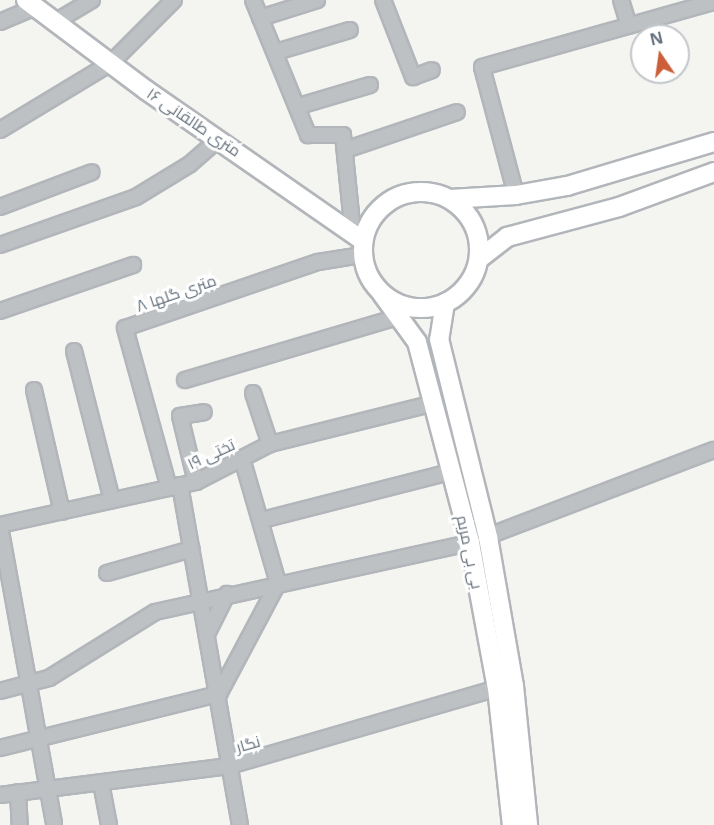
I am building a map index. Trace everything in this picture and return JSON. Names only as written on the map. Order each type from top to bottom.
[{"type":"street","points":[[55,22],[92,0]]},
{"type":"street","points":[[253,0],[299,106],[308,135],[343,135],[359,243],[368,276],[382,294],[412,308],[445,303],[461,293],[473,278],[479,259],[477,230],[467,214],[450,199]]},
{"type":"street","points":[[260,18],[317,0]]},
{"type":"street","points":[[383,0],[413,77],[432,70]]},
{"type":"street","points":[[621,0],[629,26]]},
{"type":"street","points":[[0,130],[111,63],[171,1]]},
{"type":"street","points":[[516,195],[482,67],[714,2]]},
{"type":"street","points":[[0,22],[31,4]]},
{"type":"street","name":"۱۶ متری طالقانی","points":[[31,4],[359,243]]},
{"type":"street","points":[[276,51],[350,30]]},
{"type":"street","points":[[299,106],[369,85]]},
{"type":"street","points":[[345,150],[457,112]]},
{"type":"street","points":[[0,245],[136,197],[190,164],[219,139]]},
{"type":"street","points":[[359,243],[378,210],[393,199],[425,192],[450,199],[516,195],[616,174],[714,142]]},
{"type":"street","points":[[0,207],[92,171]]},
{"type":"street","points":[[479,259],[507,237],[619,207],[714,172]]},
{"type":"street","name":"۸ متری گلها","points":[[175,486],[125,328],[318,262],[359,243]]},
{"type":"street","points":[[0,311],[133,265]]},
{"type":"street","name":"بی بی مریم","points":[[382,294],[401,316],[417,342],[470,543],[497,688],[512,825]]},
{"type":"street","name":"بی بی مریم","points":[[445,303],[439,339],[488,537],[514,686],[528,825]]},
{"type":"street","points":[[185,380],[401,316]]},
{"type":"street","points":[[74,351],[112,500]]},
{"type":"street","points":[[34,390],[62,512]]},
{"type":"street","points":[[253,393],[270,444]]},
{"type":"street","name":"تختی ۱۹","points":[[0,526],[196,482],[270,444],[434,402]]},
{"type":"street","points":[[196,482],[180,416],[204,412]]},
{"type":"street","points":[[0,691],[27,684],[69,667],[154,612],[278,583],[373,567],[470,543],[714,450]]},
{"type":"street","points":[[0,748],[219,694],[278,583],[262,520],[242,458]]},
{"type":"street","points":[[262,520],[451,472]]},
{"type":"street","points":[[175,486],[192,549],[240,825]]},
{"type":"street","points":[[0,526],[54,823]]},
{"type":"street","points":[[107,573],[192,549]]},
{"type":"street","points":[[207,634],[227,594]]},
{"type":"street","name":"نگار","points":[[0,795],[228,766],[497,688]]},
{"type":"street","points":[[101,783],[109,825]]},
{"type":"street","points":[[18,792],[20,825]]}]
